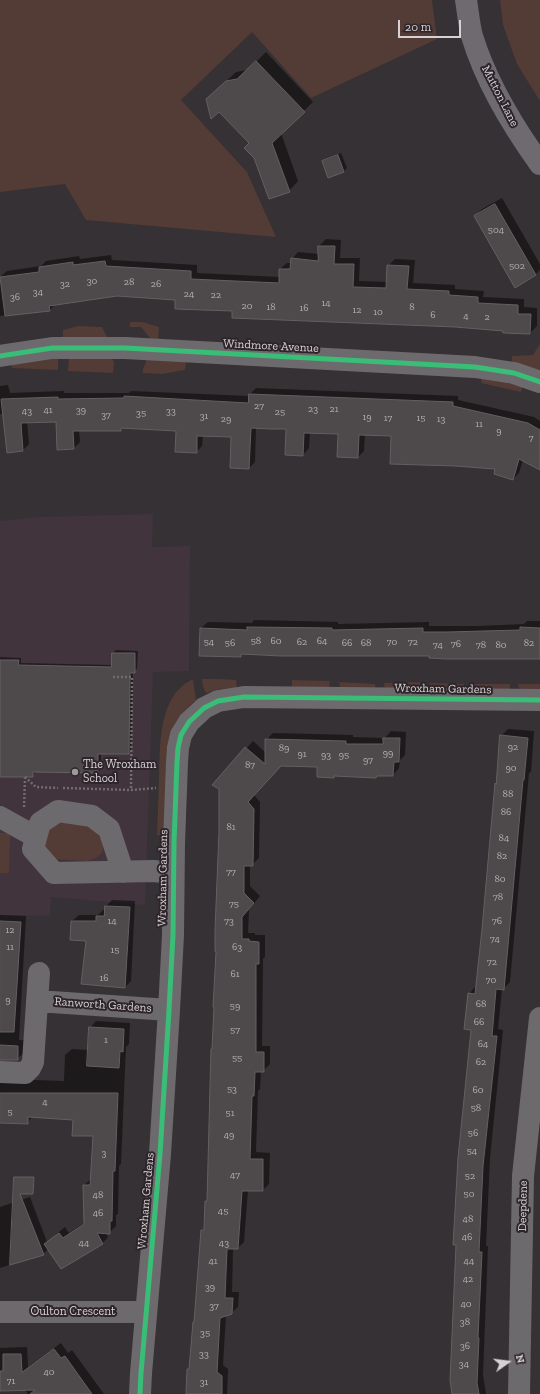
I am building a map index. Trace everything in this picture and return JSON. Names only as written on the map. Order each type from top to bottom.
[{"type":"main road","name":"Mutton Lane","points":[[466,0],[472,36],[488,78],[521,137],[540,164]]},
{"type":"street","name":"Windmore Avenue","points":[[0,356],[52,348],[125,348],[476,367],[514,373],[540,382]]},
{"type":"street","name":"Wroxham Gardens","points":[[140,1394],[160,1154],[169,1010],[178,748],[181,735],[189,722],[204,708],[218,701],[244,697],[540,700]]},
{"type":"street","points":[[123,872],[109,829],[92,816],[58,811],[40,823],[33,849],[54,873],[123,872],[153,871],[173,873]]},
{"type":"street","points":[[0,817],[36,837]]},
{"type":"street","name":"Ranworth Gardens","points":[[0,1072],[26,1073],[33,1062],[39,973]]},
{"type":"street","name":"Ranworth Gardens","points":[[37,1001],[169,1010]]},
{"type":"street","name":"Deepdene","points":[[519,1394],[523,1176],[540,1018]]},
{"type":"street","name":"Oulton Crescent","points":[[0,1312],[146,1312]]},
{"type":"path","points":[[112,677],[132,677],[130,790]]},
{"type":"path","points":[[25,777],[36,788],[130,790],[156,788]]},
{"type":"shaded area","points":[[0,0],[432,0],[437,39],[311,98],[252,32],[181,100],[247,172],[276,237],[86,220],[65,184],[0,192]]},
{"type":"shaded area","points":[[500,0],[540,0],[540,101],[517,64],[503,25]]},
{"type":"shaded area","points":[[130,322],[143,322],[159,327],[158,344],[154,343],[141,327],[130,327]]},
{"type":"shaded area","points":[[78,326],[102,327],[108,339],[63,338],[63,330]]},
{"type":"shaded area","points":[[540,344],[540,373],[512,365],[512,356],[533,355]]},
{"type":"shaded area","points":[[58,356],[58,370],[12,368],[11,362]]},
{"type":"shaded area","points":[[69,356],[111,358],[114,362],[113,373],[68,371]]},
{"type":"shaded area","points":[[147,359],[186,362],[185,370],[162,374],[143,373]]},
{"type":"shaded area","points":[[482,377],[523,385],[521,392],[481,383]]},
{"type":"shaded area","name":"The Wroxham School","points":[[153,514],[152,547],[190,546],[189,671],[153,672],[145,905],[51,897],[50,916],[0,915],[0,521],[40,517]]},
{"type":"shaded area","points":[[193,679],[196,700],[183,713],[173,728],[166,835],[157,835],[160,751],[163,722],[173,697],[182,686]]},
{"type":"shaded area","points":[[202,679],[236,680],[237,688],[220,689],[206,693],[203,687]]},
{"type":"shaded area","points":[[292,680],[330,681],[329,689],[295,689],[292,686]]},
{"type":"shaded area","points":[[339,682],[375,684],[376,691],[340,687]]},
{"type":"shaded area","points":[[420,682],[420,689],[385,690],[384,683]]},
{"type":"shaded area","points":[[430,683],[464,684],[464,690],[430,688]]},
{"type":"shaded area","points":[[473,684],[510,684],[510,689],[474,690]]},
{"type":"shaded area","points":[[518,684],[540,684],[540,693],[520,692]]},
{"type":"shaded area","points":[[64,820],[99,828],[104,844],[102,853],[96,858],[87,861],[53,859],[45,847],[45,833]]},
{"type":"shaded area","points":[[0,833],[10,833],[9,873],[0,873]]},
{"type":"building","points":[[256,61],[305,112],[272,143],[290,192],[269,199],[254,158],[244,148],[249,143],[219,112],[211,119],[206,99],[226,81],[237,79]]},
{"type":"building","points":[[338,155],[344,172],[328,178],[322,161]]},
{"type":"building","points":[[495,204],[536,275],[515,288],[474,216]]},
{"type":"building","points":[[318,246],[335,246],[334,264],[354,264],[353,287],[386,288],[387,265],[409,266],[407,289],[449,291],[449,295],[478,297],[478,303],[518,305],[518,314],[531,314],[530,334],[503,333],[503,331],[455,327],[232,318],[232,311],[175,309],[175,300],[117,296],[49,306],[50,311],[5,316],[0,277],[39,272],[39,267],[73,262],[73,265],[105,261],[106,266],[191,271],[191,279],[279,283],[279,269],[290,269],[291,258],[318,261]]},
{"type":"building","points":[[249,394],[453,402],[453,406],[528,423],[540,430],[540,470],[519,459],[513,480],[494,474],[495,469],[390,464],[391,436],[359,435],[358,458],[337,457],[338,434],[304,433],[303,456],[285,455],[286,429],[251,428],[249,469],[230,468],[231,437],[197,436],[197,453],[175,452],[176,431],[121,428],[121,431],[73,431],[74,449],[57,450],[56,422],[21,423],[23,451],[7,453],[1,399],[58,397],[58,399],[124,398],[124,396],[248,403]]},
{"type":"building","points":[[247,627],[332,628],[332,630],[423,628],[423,632],[520,630],[520,627],[540,628],[540,659],[447,659],[429,658],[429,656],[281,656],[241,654],[241,657],[199,656],[200,628],[247,630]]},
{"type":"building","points":[[112,653],[135,653],[135,673],[130,673],[129,754],[98,754],[98,773],[33,772],[33,777],[0,777],[0,660],[19,660],[18,665],[111,667]]},
{"type":"building","points":[[500,735],[528,738],[504,990],[496,989],[492,1036],[497,1036],[483,1166],[479,1252],[482,1252],[477,1383],[479,1394],[452,1394],[450,1380],[456,1245],[453,1245],[458,1158],[471,1030],[464,1029],[468,993],[475,994]]},
{"type":"building","points":[[383,738],[400,738],[399,762],[394,762],[393,776],[377,776],[376,778],[334,776],[334,778],[317,777],[317,767],[281,766],[248,802],[254,809],[253,866],[244,866],[244,893],[254,903],[242,917],[242,939],[249,939],[249,941],[259,942],[259,964],[256,964],[256,1052],[264,1052],[264,1072],[255,1072],[254,1096],[252,1096],[250,1159],[263,1159],[263,1191],[242,1191],[238,1249],[227,1249],[225,1298],[233,1298],[232,1314],[220,1318],[217,1372],[222,1376],[222,1394],[186,1394],[187,1369],[189,1369],[194,1322],[201,1230],[204,1230],[205,1201],[207,1201],[219,831],[219,789],[212,785],[245,747],[265,764],[265,739],[346,741],[346,744],[383,744]]},
{"type":"building","points":[[105,906],[130,907],[125,988],[81,984],[86,941],[70,940],[71,921],[96,921],[96,916],[104,916]]},
{"type":"building","points":[[0,921],[21,922],[14,1032],[0,1032]]},
{"type":"building","points":[[89,1027],[124,1029],[123,1052],[120,1051],[119,1068],[87,1066]]},
{"type":"building","points":[[0,1045],[18,1046],[18,1060],[0,1060]]},
{"type":"building","points":[[0,1093],[118,1093],[115,1171],[113,1171],[112,1221],[110,1221],[110,1234],[97,1233],[103,1244],[61,1269],[44,1244],[59,1233],[63,1238],[84,1224],[83,1185],[90,1185],[93,1136],[72,1136],[73,1120],[28,1117],[28,1124],[0,1123]]},
{"type":"building","points":[[14,1177],[34,1177],[33,1194],[20,1194],[44,1255],[10,1265]]},
{"type":"building","points":[[54,1349],[61,1358],[65,1356],[92,1394],[30,1394],[35,1390],[0,1391],[0,1371],[3,1371],[3,1354],[21,1354],[22,1372]]},
{"type":"cycle path","points":[[0,356],[52,348],[125,348],[475,367],[514,373],[540,382]]},
{"type":"cycle path","points":[[140,1394],[160,1154],[169,1010],[173,935],[177,762],[181,735],[189,722],[204,708],[218,701],[244,697],[540,700]]},
{"type":"place","name":"The Wroxham School","points":[[75,772]]}]
